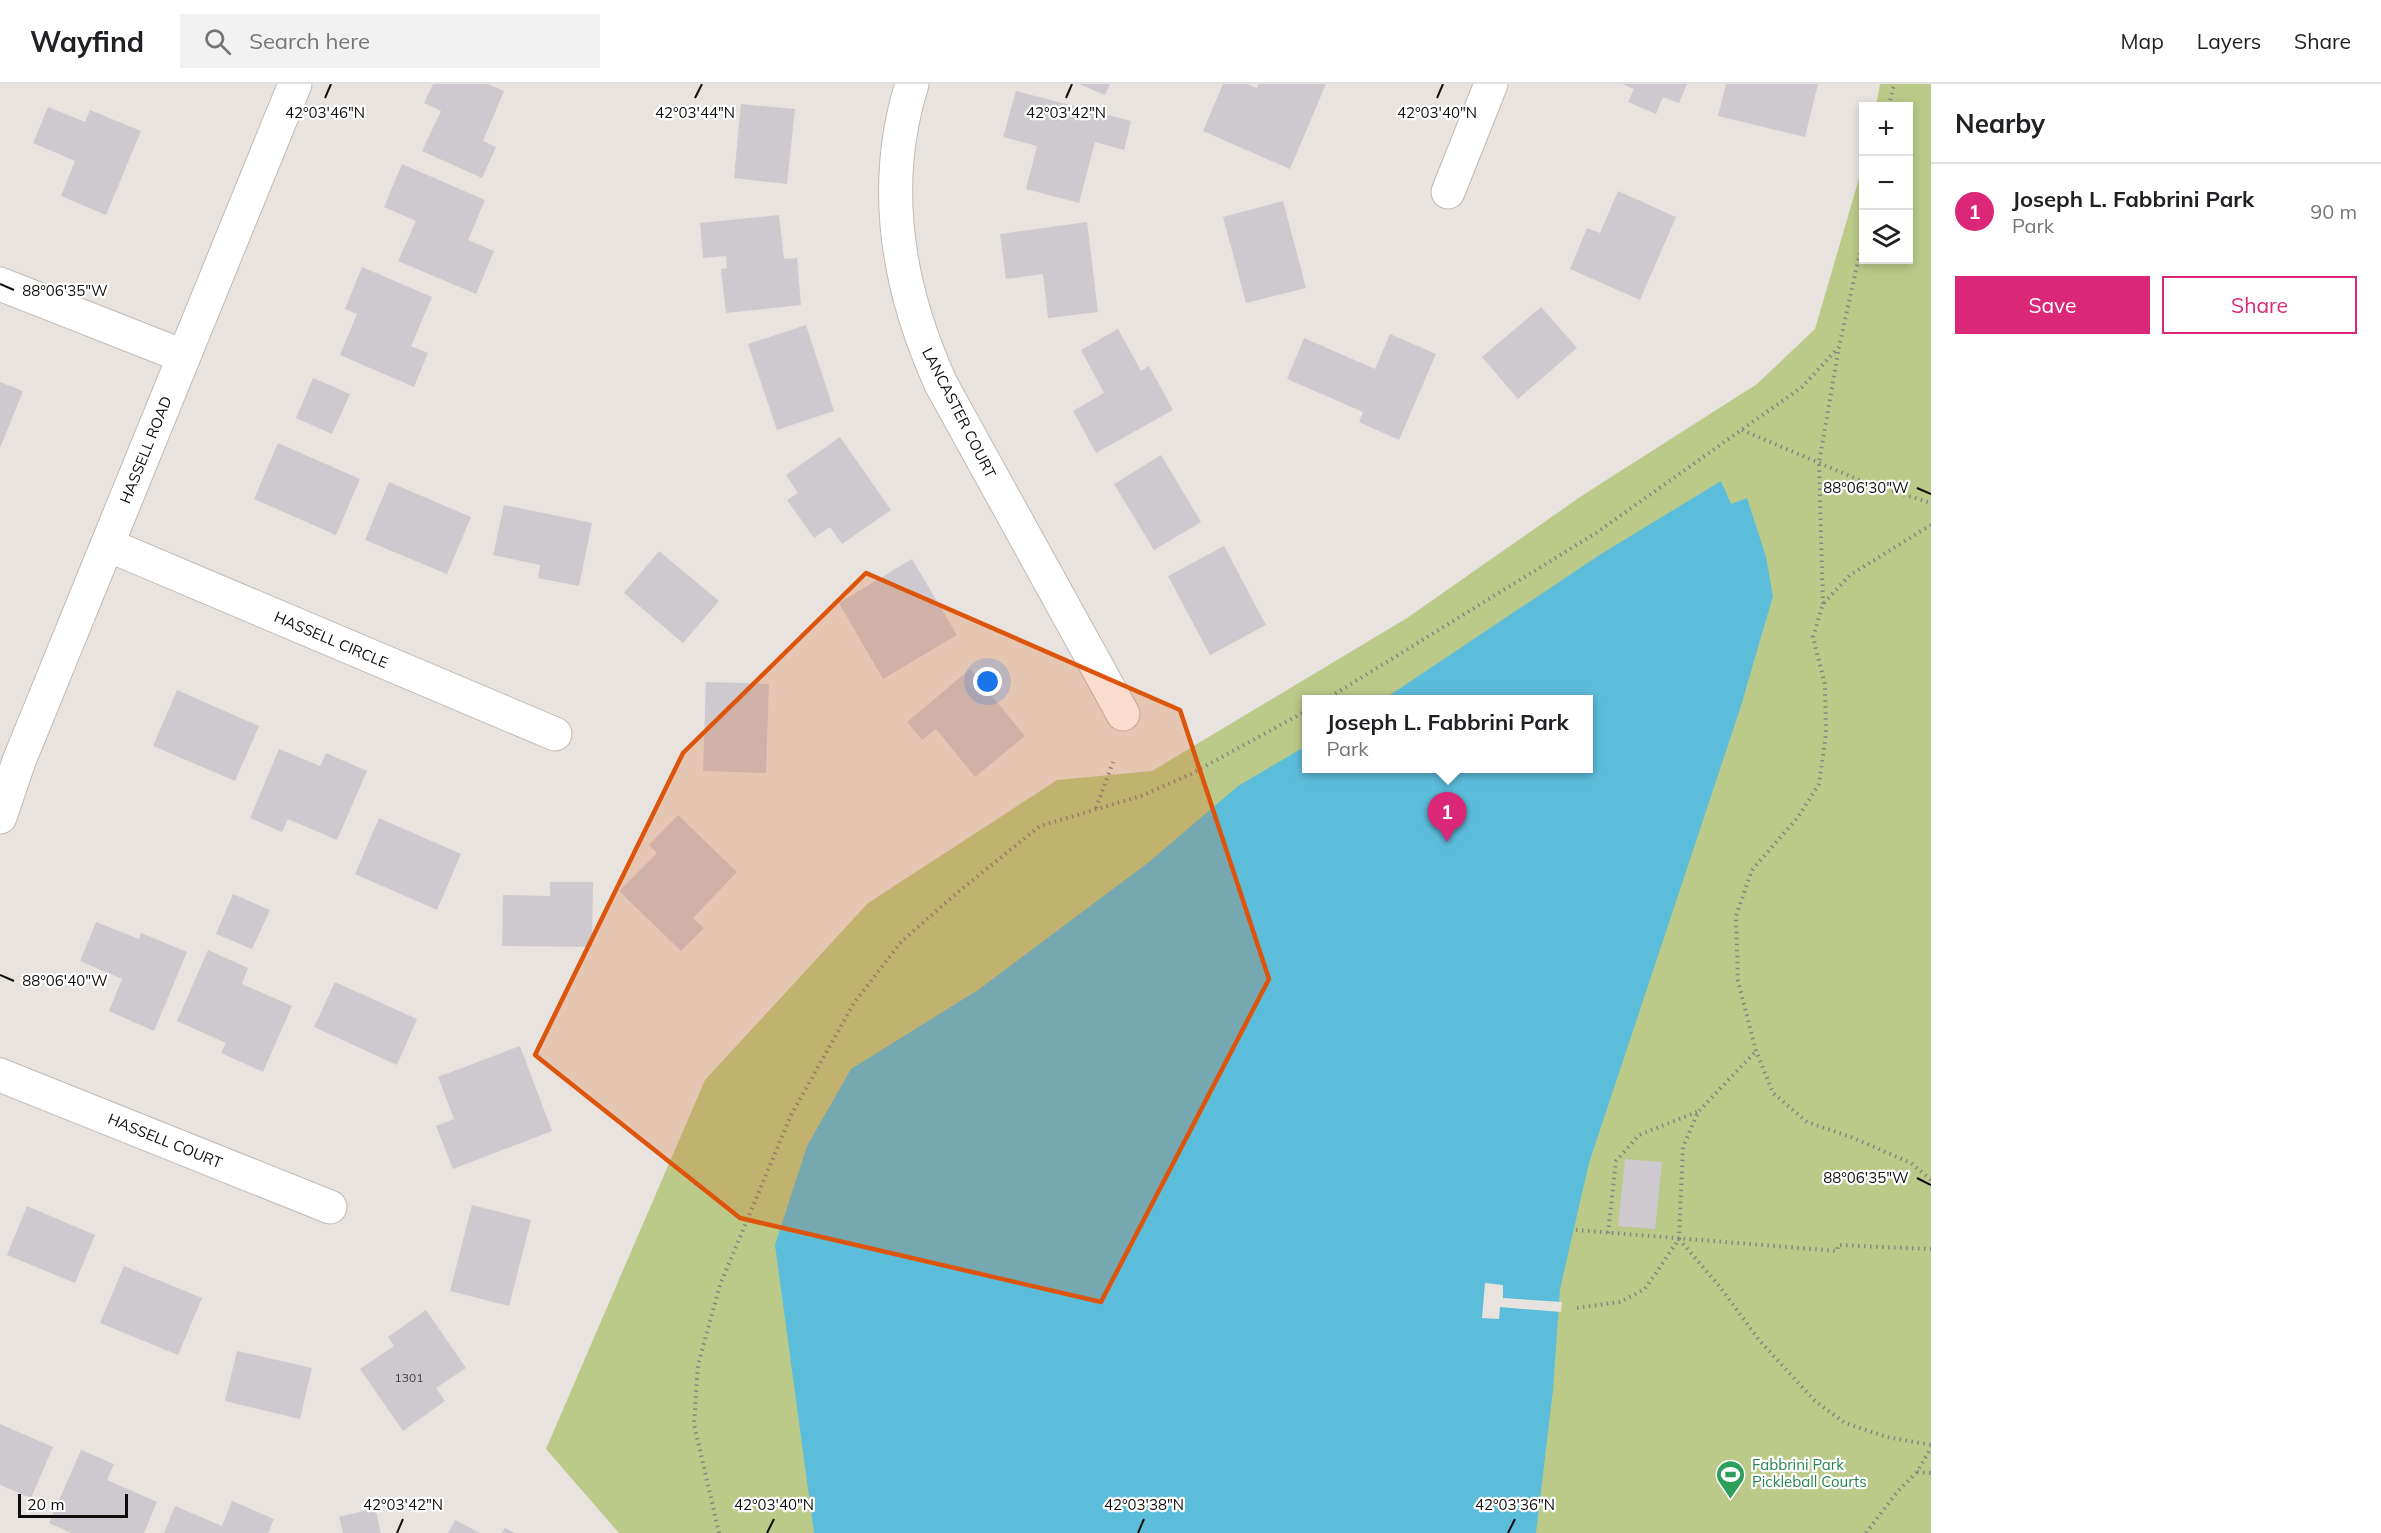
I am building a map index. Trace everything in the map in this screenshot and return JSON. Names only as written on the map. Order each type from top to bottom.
[{"type":"street","name":"HASSELL ROAD","points":[[0,817],[19,761],[295,84]]},
{"type":"street","name":"LANCASTER COURT","points":[[912,84],[906,104],[896,174],[896,211],[905,285],[918,327],[941,384],[1123,714]]},
{"type":"street","points":[[1448,192],[1491,84]]},
{"type":"street","points":[[0,284],[183,356]]},
{"type":"street","name":"HASSELL CIRCLE","points":[[108,545],[555,735]]},
{"type":"street","name":"HASSELL COURT","points":[[0,1075],[330,1207]]},
{"type":"path","points":[[1890,102],[1894,84]]},
{"type":"path","points":[[1859,253],[1839,347],[1819,463],[1823,604],[1813,637],[1825,685],[1826,734],[1819,784],[1798,817],[1752,870],[1736,916],[1738,981],[1756,1051],[1773,1093],[1807,1122],[1911,1162],[1931,1180]]},
{"type":"path","points":[[1332,695],[1596,533],[1802,387],[1839,347]]},
{"type":"path","points":[[1742,430],[1864,482],[1931,503]]},
{"type":"path","points":[[1823,604],[1850,574],[1931,525]]},
{"type":"path","points":[[719,1533],[694,1424],[698,1365],[720,1285],[791,1115],[854,1003],[901,942],[1040,826],[1141,796],[1191,774],[1302,713]]},
{"type":"path","points":[[1096,808],[1113,762]]},
{"type":"path","points":[[1577,1308],[1620,1302],[1645,1289],[1679,1239],[1683,1147],[1698,1112],[1756,1051]]},
{"type":"path","points":[[1608,1233],[1616,1161],[1639,1135],[1698,1112]]},
{"type":"path","points":[[1576,1230],[1837,1251],[1838,1245],[1931,1249]]},
{"type":"path","points":[[1679,1239],[1720,1287],[1759,1340],[1815,1401],[1845,1423],[1887,1437],[1931,1446],[1917,1472],[1866,1533]]},
{"type":"path","points":[[1917,1472],[1931,1473]]},
{"type":"highlighted area","points":[[866,573],[1180,710],[1269,979],[1101,1302],[740,1218],[535,1055],[683,753]]},
{"type":"green space","points":[[1880,84],[1931,84],[1931,1533],[619,1533],[546,1449],[705,1080],[868,903],[1057,780],[1152,771],[1407,618],[1583,495],[1757,384],[1815,329],[1859,179],[1859,264],[1913,264],[1913,102],[1877,102]]},
{"type":"water","points":[[1721,481],[1731,504],[1747,498],[1766,557],[1773,596],[1740,709],[1589,1163],[1560,1289],[1553,1390],[1536,1533],[814,1533],[775,1245],[807,1146],[851,1069],[978,990],[1149,862],[1238,786],[1302,748],[1302,773],[1593,773],[1593,695],[1390,695],[1601,554]]},
{"type":"pier","points":[[1485,1283],[1503,1285],[1503,1298],[1562,1302],[1561,1312],[1500,1307],[1499,1319],[1482,1318]]},
{"type":"building","points":[[433,84],[488,84],[504,91],[483,141],[496,147],[482,178],[422,151],[441,111],[424,103]]},
{"type":"building","points":[[1079,84],[1110,84],[1105,95]]},
{"type":"building","points":[[1223,84],[1247,84],[1257,88],[1259,84],[1326,84],[1290,169],[1203,131]]},
{"type":"building","points":[[1622,84],[1687,84],[1679,103],[1663,97],[1656,114],[1628,102],[1634,89]]},
{"type":"building","points":[[1726,84],[1818,84],[1805,137],[1718,116]]},
{"type":"building","points":[[1016,91],[1131,121],[1124,150],[1095,142],[1079,203],[1026,189],[1037,146],[1003,137]]},
{"type":"building","points":[[741,104],[795,109],[787,184],[734,178]]},
{"type":"building","points":[[48,107],[85,122],[90,110],[141,131],[106,215],[61,196],[75,161],[33,143]]},
{"type":"building","points":[[402,164],[485,200],[468,240],[494,251],[476,294],[398,261],[416,221],[384,207]]},
{"type":"building","points":[[1618,191],[1676,217],[1640,300],[1570,269],[1587,228],[1600,233]]},
{"type":"building","points":[[1283,201],[1306,288],[1246,303],[1223,217]]},
{"type":"building","points":[[779,215],[784,259],[797,258],[801,305],[726,313],[721,269],[727,268],[726,256],[703,258],[700,223]]},
{"type":"building","points":[[1087,222],[1098,312],[1048,318],[1043,274],[1006,279],[1000,234]]},
{"type":"building","points":[[362,267],[432,297],[411,346],[428,353],[414,387],[340,355],[357,314],[345,309]]},
{"type":"building","points":[[1541,307],[1577,348],[1518,399],[1482,357]]},
{"type":"building","points":[[806,325],[834,411],[777,430],[748,344]]},
{"type":"building","points":[[1118,329],[1141,371],[1149,366],[1173,410],[1096,453],[1073,411],[1104,393],[1081,350]]},
{"type":"building","points":[[1390,334],[1436,354],[1399,440],[1359,422],[1363,412],[1287,379],[1304,338],[1375,369]]},
{"type":"building","points":[[313,378],[350,394],[332,434],[296,418]]},
{"type":"building","points":[[0,382],[23,391],[0,448]]},
{"type":"building","points":[[840,437],[891,510],[842,544],[830,527],[814,538],[787,500],[798,493],[786,475]]},
{"type":"building","points":[[278,443],[360,479],[336,535],[254,499]]},
{"type":"building","points":[[1161,455],[1201,522],[1154,550],[1114,484]]},
{"type":"building","points":[[389,482],[471,517],[447,574],[365,540]]},
{"type":"building","points":[[504,505],[592,523],[579,586],[538,578],[540,565],[493,555]]},
{"type":"building","points":[[1224,546],[1266,625],[1210,655],[1168,576]]},
{"type":"building","points":[[659,551],[719,601],[683,643],[624,593]]},
{"type":"building","points":[[912,559],[957,635],[883,679],[839,603]]},
{"type":"building","points":[[970,669],[1025,736],[975,777],[936,729],[922,740],[907,722]]},
{"type":"building","points":[[706,682],[769,684],[766,773],[703,771]]},
{"type":"building","points":[[177,690],[259,726],[235,781],[153,746]]},
{"type":"building","points":[[279,749],[320,766],[326,753],[367,771],[337,840],[288,819],[282,832],[250,818]]},
{"type":"building","points":[[678,815],[737,872],[693,918],[704,928],[681,951],[619,891],[657,853],[649,845]]},
{"type":"building","points":[[379,818],[461,854],[437,910],[355,874]]},
{"type":"building","points":[[550,882],[593,882],[592,947],[502,946],[503,895],[550,896]]},
{"type":"building","points":[[233,894],[270,910],[252,949],[216,934]]},
{"type":"building","points":[[96,922],[139,939],[141,933],[187,952],[154,1031],[109,1011],[122,979],[80,961]]},
{"type":"building","points":[[208,950],[248,968],[242,984],[292,1006],[263,1072],[221,1053],[226,1043],[177,1021]]},
{"type":"building","points":[[335,982],[417,1019],[397,1065],[314,1027]]},
{"type":"building","points":[[520,1046],[552,1131],[453,1169],[436,1126],[454,1119],[438,1077]]},
{"type":"building","points":[[1625,1159],[1662,1162],[1655,1229],[1618,1226]]},
{"type":"building","points":[[472,1205],[531,1220],[509,1306],[450,1291]]},
{"type":"building","points":[[27,1206],[95,1235],[75,1283],[7,1255]]},
{"type":"building","points":[[124,1266],[202,1298],[178,1355],[100,1323]]},
{"type":"building","points":[[426,1310],[466,1368],[436,1388],[445,1401],[403,1431],[360,1369],[394,1346],[388,1337]]},
{"type":"building","points":[[237,1351],[312,1368],[300,1419],[225,1401]]},
{"type":"building","points":[[0,1424],[53,1447],[31,1498],[0,1485]]},
{"type":"building","points":[[81,1450],[114,1464],[107,1480],[157,1502],[144,1533],[71,1533],[49,1523]]},
{"type":"building","points":[[232,1501],[274,1519],[268,1533],[164,1533],[175,1506],[222,1526]]},
{"type":"building","points":[[375,1508],[381,1533],[343,1533],[339,1517]]},
{"type":"building","points":[[455,1520],[480,1533],[448,1533]]},
{"type":"building","points":[[505,1528],[515,1533],[502,1533]]},
{"type":"place","name":"Joseph L. Fabbrini Park","points":[[1447,842]]},
{"type":"place","name":"Fabbrini Park Pickleball Courts","points":[[1731,1500]]}]
